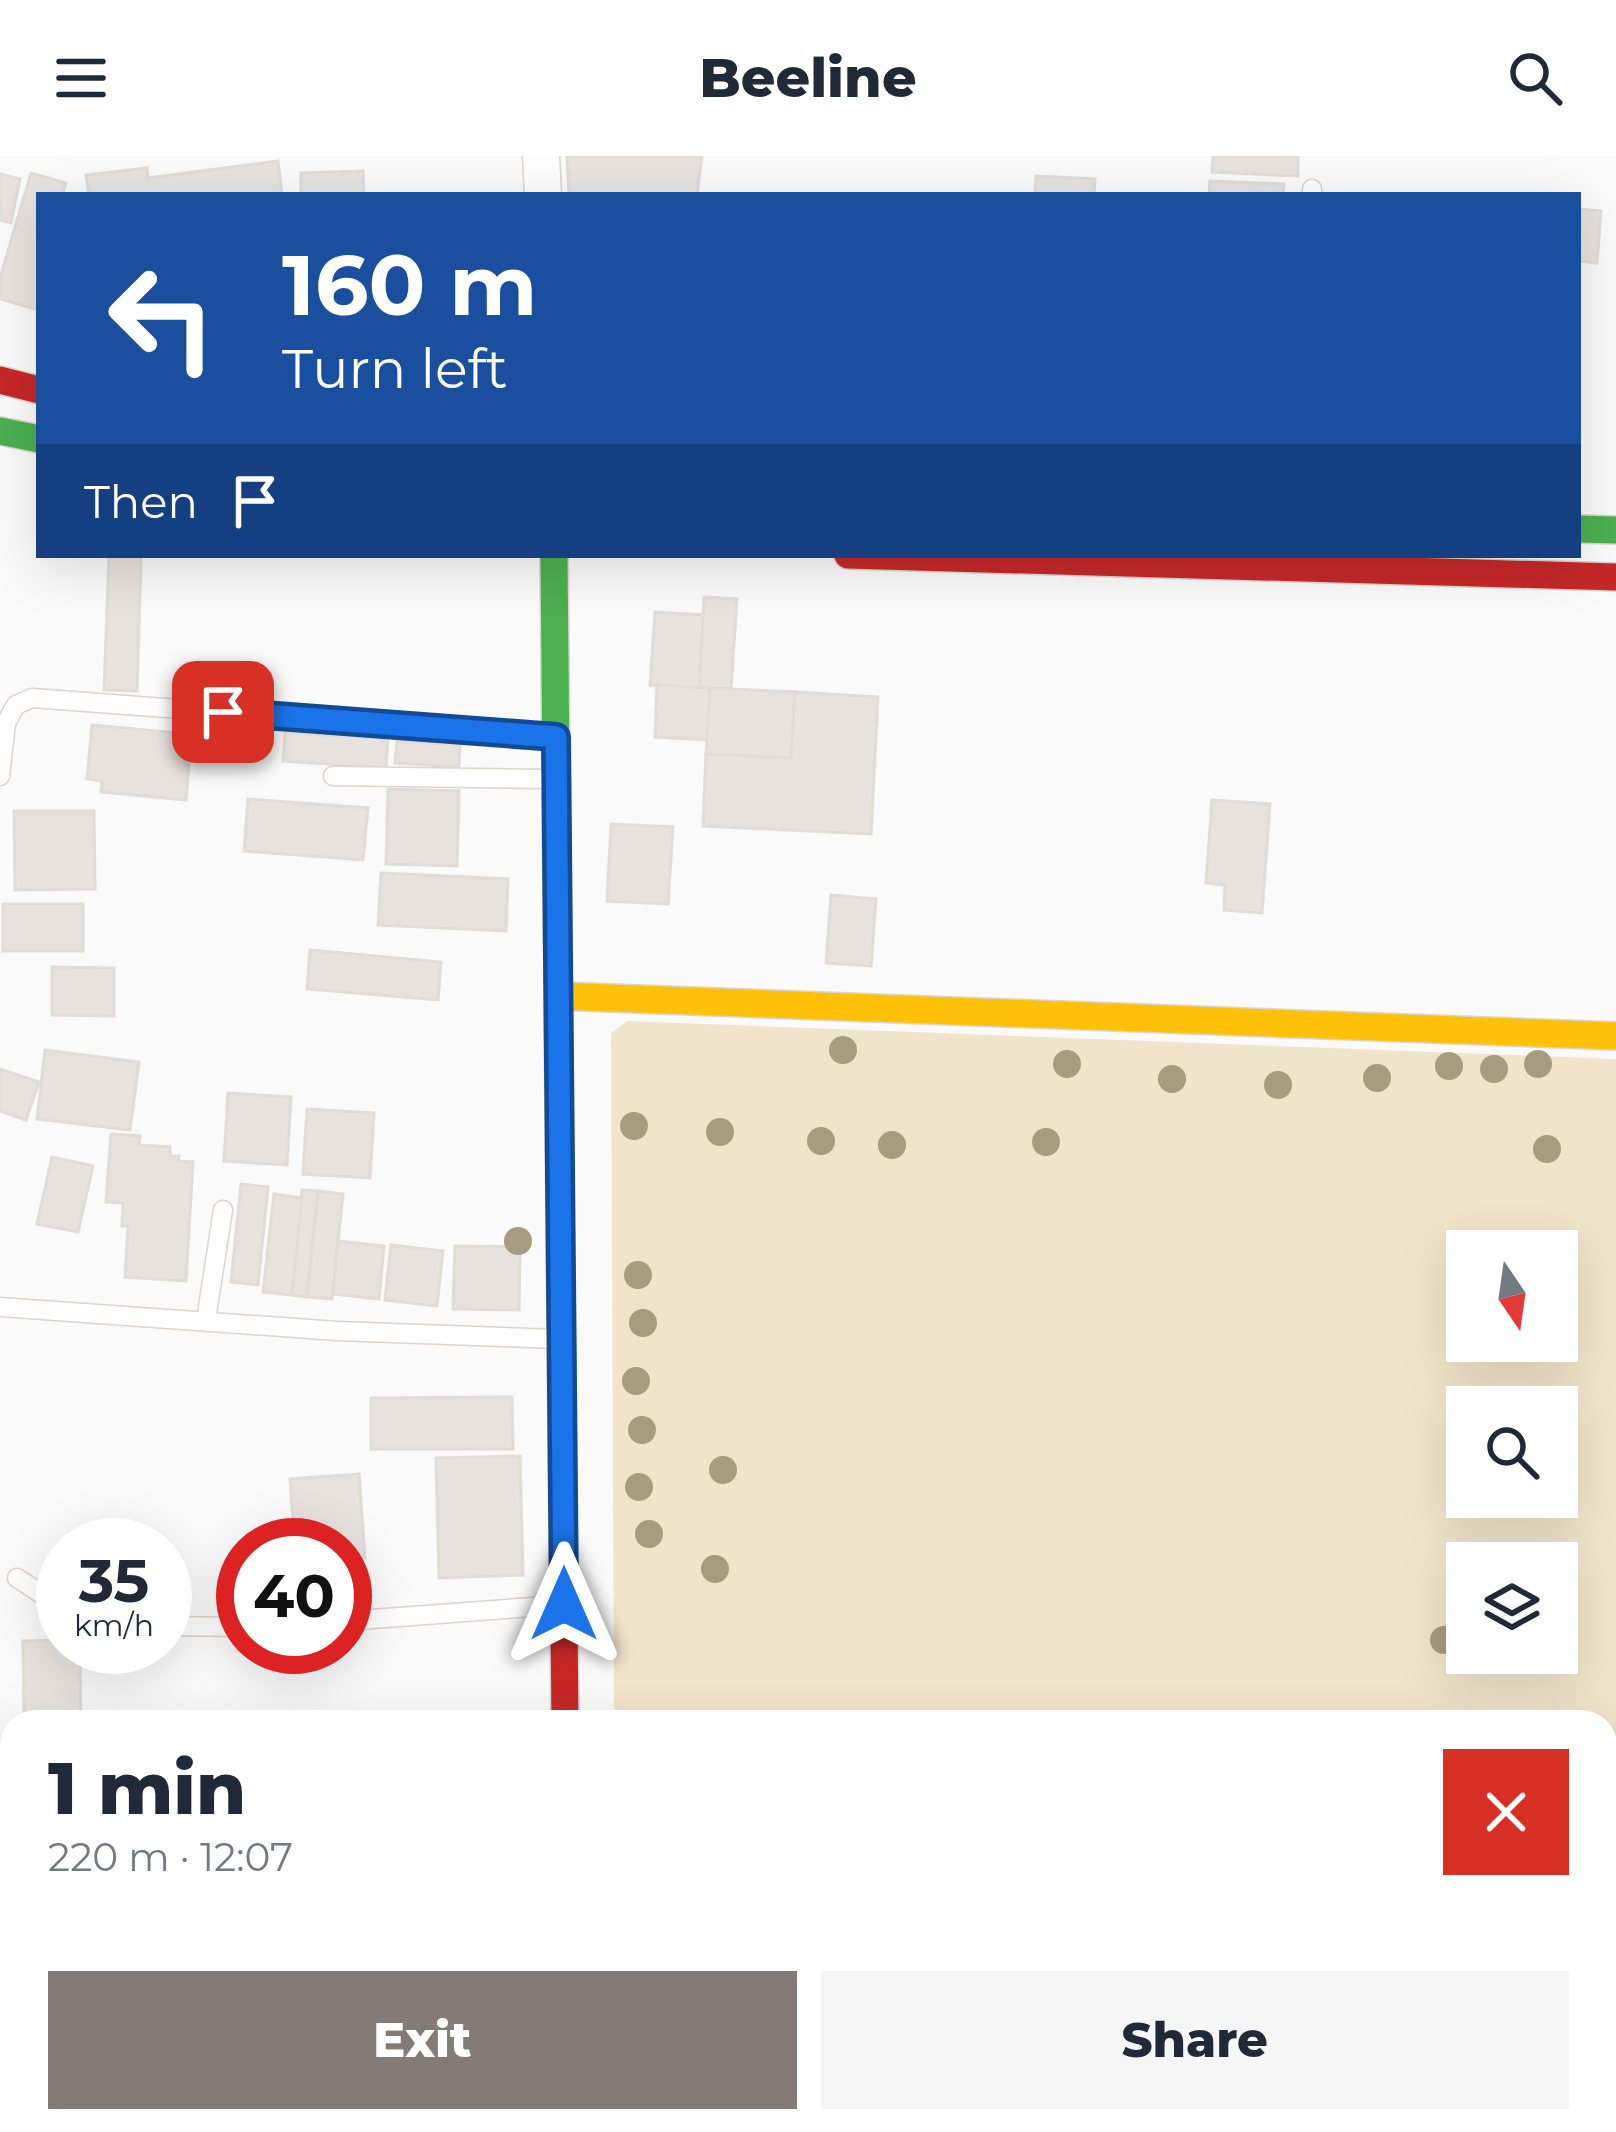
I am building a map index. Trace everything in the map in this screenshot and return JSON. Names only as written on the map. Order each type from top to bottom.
[{"type":"street","points":[[541,156],[543,192]]},
{"type":"street","points":[[0,380],[36,389]]},
{"type":"street","points":[[0,431],[36,439]]},
{"type":"street","points":[[1581,529],[1616,530]]},
{"type":"street","points":[[554,558],[565,1710]]},
{"type":"street","points":[[953,558],[1616,577]]},
{"type":"street","points":[[558,997],[1616,1034]]},
{"type":"lane","points":[[0,776],[6,723],[16,705],[32,698],[556,737]]},
{"type":"lane","points":[[333,776],[556,779]]},
{"type":"lane","points":[[206,1321],[223,1210]]},
{"type":"lane","points":[[0,1307],[337,1331],[563,1339]]},
{"type":"lane","points":[[17,1577],[36,1590]]},
{"type":"lane","points":[[372,1619],[564,1604]]},
{"type":"shaded area","points":[[627,1021],[1616,1059],[1616,1710],[614,1710],[611,1033]]},
{"type":"building","points":[[567,156],[702,156],[697,192],[569,192]]},
{"type":"building","points":[[1213,156],[1298,156],[1298,176],[1212,172]]},
{"type":"building","points":[[278,161],[282,192],[89,192],[86,175],[147,168],[148,178]]},
{"type":"building","points":[[363,171],[364,192],[301,192],[301,173]]},
{"type":"building","points":[[31,173],[66,183],[63,192],[36,192],[36,309],[0,299],[0,278]]},
{"type":"building","points":[[0,174],[20,179],[11,223],[0,220]]},
{"type":"building","points":[[1036,176],[1095,179],[1094,192],[1035,192]]},
{"type":"building","points":[[1210,181],[1284,184],[1283,192],[1209,192]]},
{"type":"building","points":[[1581,209],[1601,211],[1597,263],[1581,261]]},
{"type":"building","points":[[109,558],[141,558],[137,691],[104,690]]},
{"type":"building","points":[[704,597],[737,599],[731,689],[699,688]]},
{"type":"building","points":[[655,612],[703,615],[699,688],[650,685]]},
{"type":"building","points":[[657,685],[710,688],[707,740],[655,737]]},
{"type":"building","points":[[710,688],[795,692],[791,758],[706,754]]},
{"type":"building","points":[[795,692],[878,697],[871,834],[703,826],[706,754],[791,758]]},
{"type":"building","points":[[92,725],[179,733],[177,752],[185,752],[184,763],[189,764],[186,800],[101,792],[102,781],[87,779]]},
{"type":"building","points":[[285,733],[388,739],[386,768],[283,761]]},
{"type":"building","points":[[397,741],[460,745],[459,767],[395,763]]},
{"type":"building","points":[[388,789],[459,791],[457,866],[386,864]]},
{"type":"building","points":[[248,799],[368,808],[363,860],[244,851]]},
{"type":"building","points":[[1212,800],[1270,804],[1262,913],[1224,910],[1225,885],[1206,883]]},
{"type":"building","points":[[14,811],[94,811],[95,889],[15,890]]},
{"type":"building","points":[[611,824],[673,827],[668,904],[607,901]]},
{"type":"building","points":[[381,873],[508,879],[506,931],[378,925]]},
{"type":"building","points":[[831,895],[876,899],[871,966],[826,963]]},
{"type":"building","points":[[3,904],[83,904],[83,951],[3,951]]},
{"type":"building","points":[[310,950],[441,962],[438,1000],[307,989]]},
{"type":"building","points":[[52,967],[114,968],[114,1016],[52,1015]]},
{"type":"building","points":[[45,1050],[139,1062],[130,1130],[37,1119]]},
{"type":"building","points":[[0,1069],[39,1082],[26,1120],[0,1111]]},
{"type":"building","points":[[228,1093],[291,1097],[287,1165],[224,1161]]},
{"type":"building","points":[[307,1109],[374,1113],[370,1178],[303,1174]]},
{"type":"building","points":[[111,1134],[140,1136],[139,1145],[170,1147],[170,1156],[193,1162],[186,1281],[125,1277],[128,1226],[122,1226],[123,1203],[106,1202]]},
{"type":"building","points":[[52,1157],[93,1166],[78,1232],[37,1224]]},
{"type":"building","points":[[241,1184],[268,1187],[258,1285],[231,1282]]},
{"type":"building","points":[[302,1190],[318,1191],[307,1297],[292,1295]]},
{"type":"building","points":[[318,1191],[343,1194],[332,1299],[307,1297]]},
{"type":"building","points":[[274,1194],[302,1198],[292,1295],[263,1292]]},
{"type":"building","points":[[338,1241],[384,1246],[379,1299],[333,1294]]},
{"type":"building","points":[[391,1245],[443,1251],[437,1306],[385,1300]]},
{"type":"building","points":[[455,1246],[520,1247],[519,1310],[453,1309]]},
{"type":"building","points":[[512,1397],[513,1449],[371,1449],[371,1398]]},
{"type":"building","points":[[520,1456],[523,1575],[439,1578],[436,1458]]},
{"type":"building","points":[[359,1474],[362,1518],[293,1518],[290,1479]]},
{"type":"building","points":[[23,1641],[36,1641],[36,1674],[80,1674],[81,1710],[24,1710]]},
{"type":"traffic: fast","points":[[0,431],[36,438]]},
{"type":"traffic: fast","points":[[1581,529],[1616,530]]},
{"type":"traffic: fast","points":[[554,558],[561,1323]]},
{"type":"traffic: slow","points":[[558,996],[1616,1036]]},
{"type":"traffic: jam","points":[[0,380],[36,389]]},
{"type":"traffic: jam","points":[[953,558],[1616,577]]},
{"type":"traffic: jam","points":[[561,1323],[565,1710]]},
{"type":"route","points":[[223,712],[556,737],[564,1604]]}]
